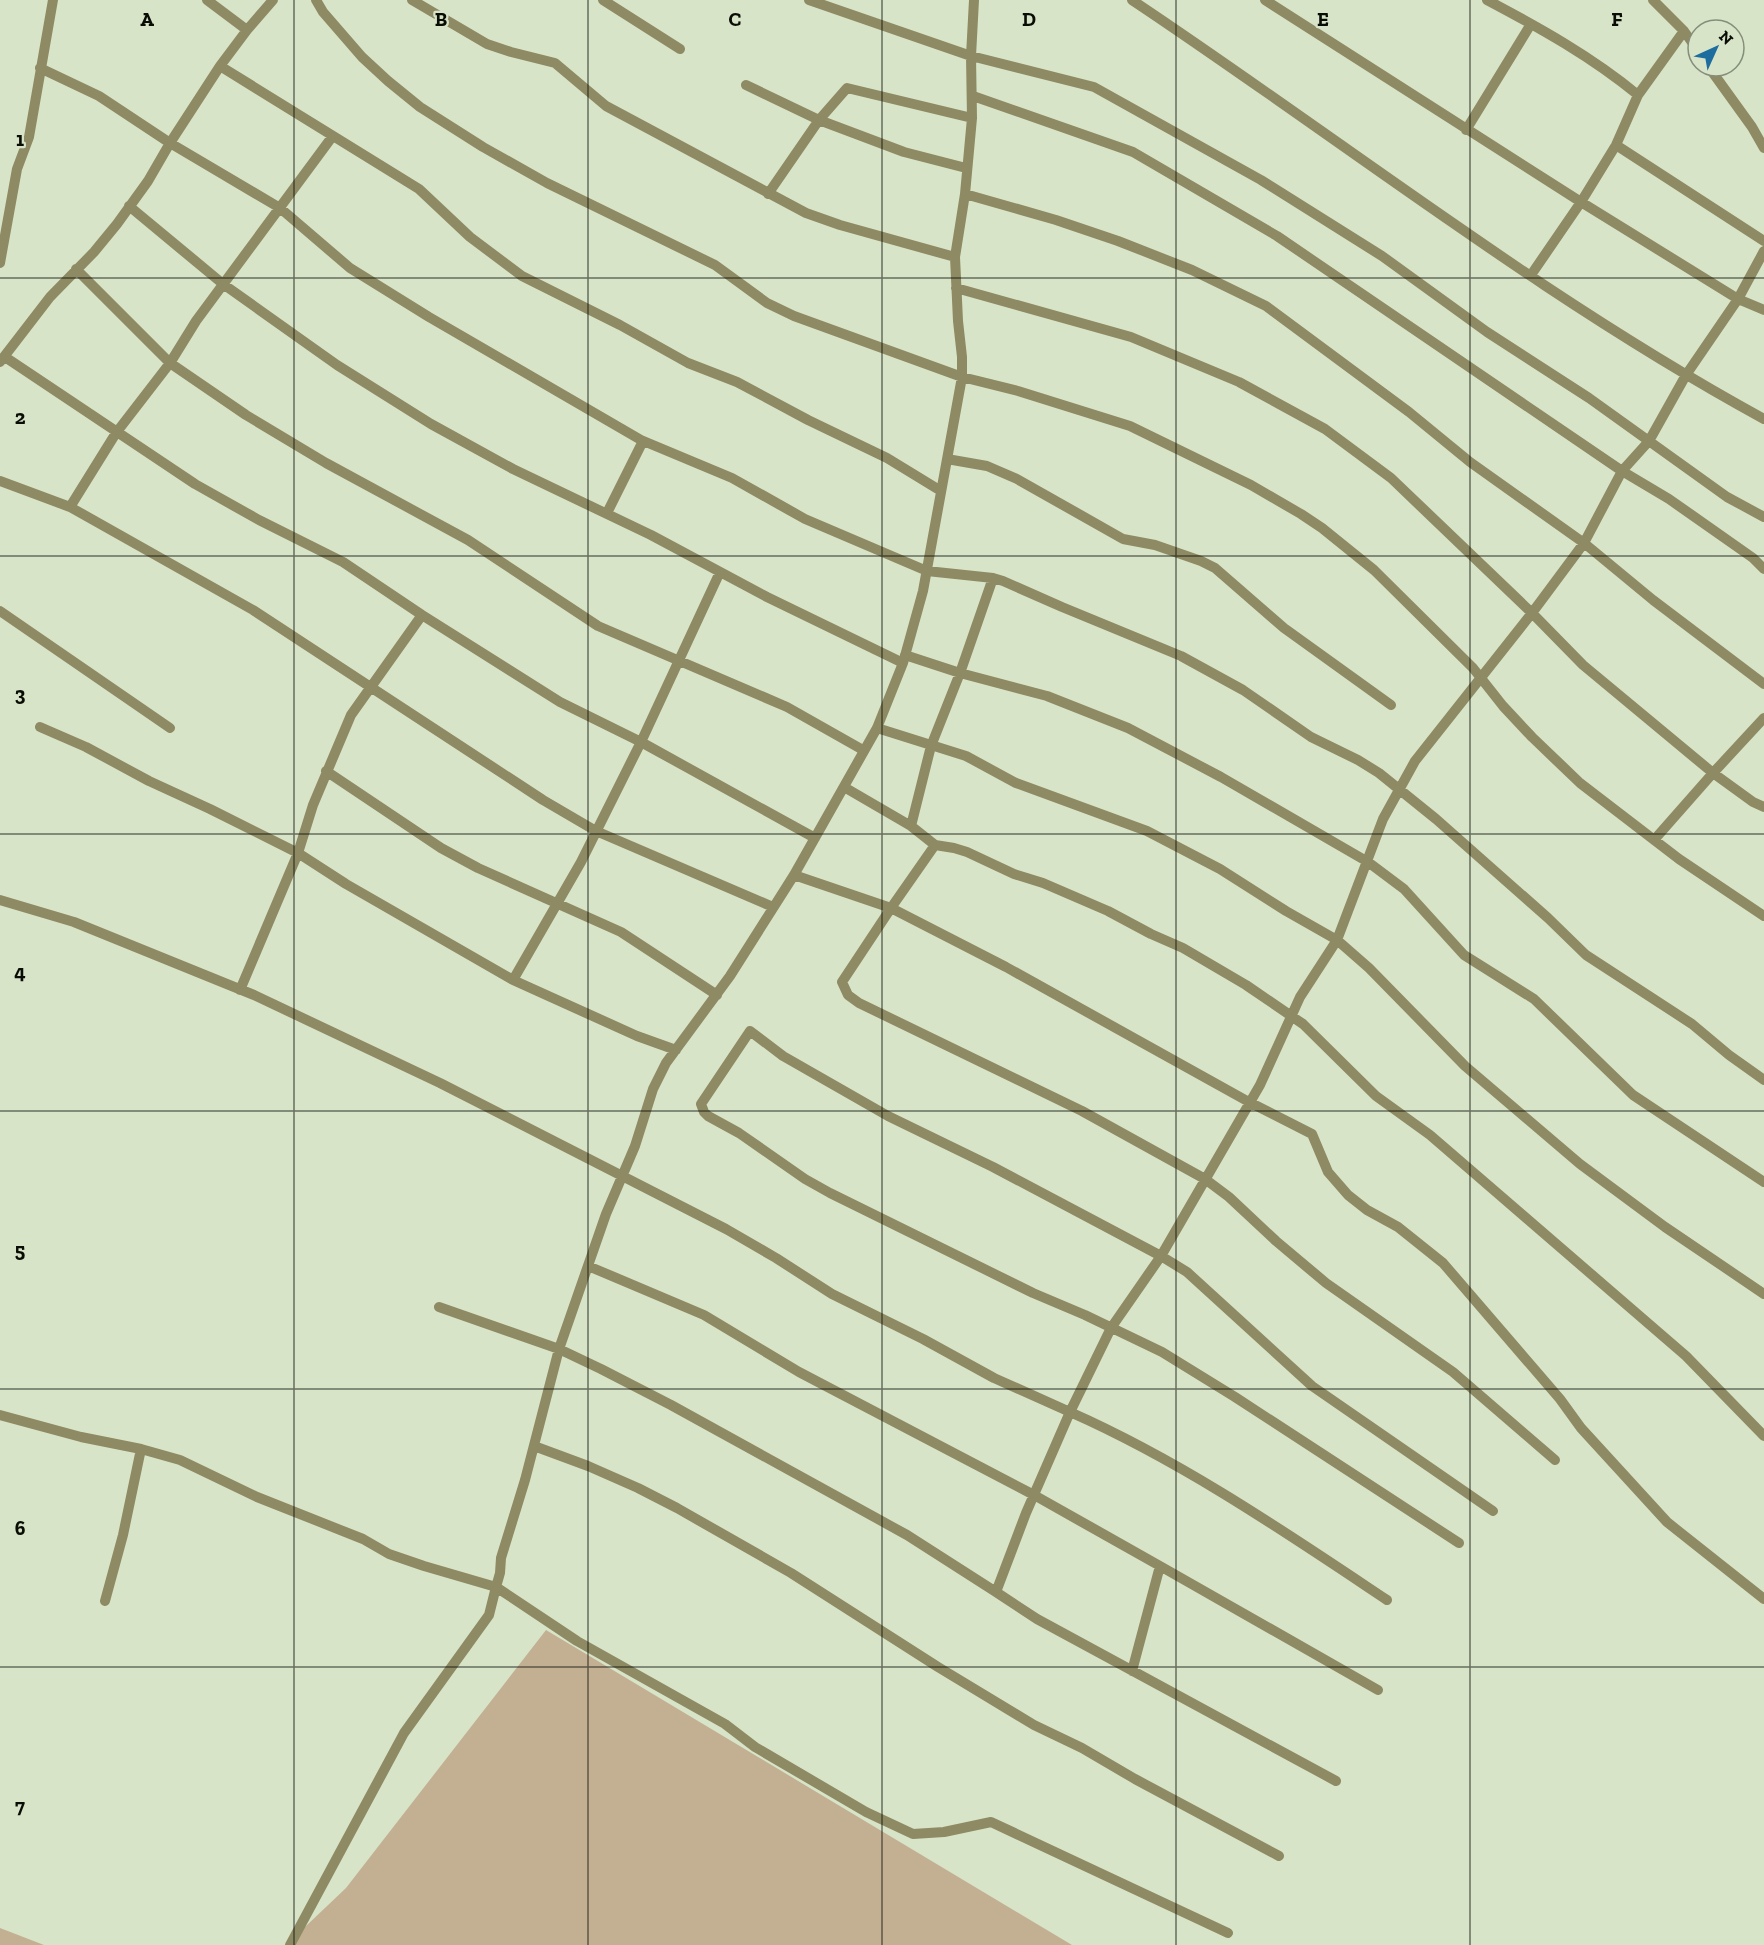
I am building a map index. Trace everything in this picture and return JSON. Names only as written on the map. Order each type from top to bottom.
[{"type":"street","points":[[0,263],[17,170],[28,137],[52,0]]},
{"type":"street","points":[[207,0],[247,30]]},
{"type":"street","points":[[273,0],[220,66],[148,181],[94,252],[31,320],[2,360],[79,405],[116,433],[195,484],[258,520],[344,562],[422,615],[560,702],[641,742],[815,838]]},
{"type":"street","points":[[316,0],[323,12],[362,57],[420,107],[483,147],[547,183],[715,265],[767,303],[794,316],[962,377],[1018,390],[1130,426],[1251,485],[1301,514],[1374,570],[1480,676],[1532,737],[1580,783],[1679,859],[1764,916]]},
{"type":"street","points":[[412,0],[487,44],[555,63],[606,106],[806,213],[840,225],[955,256]]},
{"type":"street","points":[[603,0],[680,49]]},
{"type":"street","points":[[808,0],[971,56],[1094,87],[1261,180],[1382,256],[1487,332],[1649,441],[1727,497],[1764,517]]},
{"type":"street","points":[[290,1945],[404,1733],[489,1615],[500,1573],[501,1558],[560,1349],[606,1214],[635,1146],[653,1089],[676,1050],[730,976],[794,875],[877,728],[904,659],[927,571],[962,377],[963,357],[955,256],[965,194],[972,118],[971,56],[974,0]]},
{"type":"street","points":[[1132,0],[1394,183],[1531,275],[1686,375],[1764,419]]},
{"type":"street","points":[[1265,0],[1581,202],[1738,299],[1764,310]]},
{"type":"street","points":[[1487,0],[1532,24],[1611,72],[1638,95]]},
{"type":"street","points":[[1653,0],[1686,34]]},
{"type":"street","points":[[1466,130],[1532,24]]},
{"type":"street","points":[[1531,275],[1581,202],[1616,145],[1638,95],[1684,31]]},
{"type":"street","points":[[220,66],[419,189],[470,237],[522,276],[620,325],[688,363],[737,382],[808,420],[887,458],[940,490]]},
{"type":"street","points":[[40,68],[99,96],[170,143],[279,207],[350,268],[429,317],[643,441],[732,478],[805,519],[927,571],[993,578],[1019,587],[1100,623],[1142,638],[1211,671],[1311,737],[1358,760],[1400,788],[1548,918],[1586,955],[1692,1024],[1764,1080]]},
{"type":"street","points":[[1717,78],[1752,127],[1764,148]]},
{"type":"street","points":[[746,85],[819,120],[904,152],[966,168]]},
{"type":"street","points":[[768,194],[819,120],[847,88],[972,118]]},
{"type":"street","points":[[973,96],[1133,152],[1277,236],[1622,471],[1669,499],[1753,558],[1764,569]]},
{"type":"street","points":[[70,507],[116,433],[170,363],[196,321],[332,137]]},
{"type":"street","points":[[1616,145],[1764,242]]},
{"type":"street","points":[[965,194],[1056,220],[1118,241],[1192,270],[1266,306],[1409,412],[1470,462],[1584,543],[1653,600],[1764,684]]},
{"type":"street","points":[[129,206],[223,284],[337,365],[431,424],[513,469],[607,513],[720,572],[904,659],[1047,696],[1128,728],[1232,783],[1368,862],[1404,889],[1464,955],[1534,999],[1633,1095],[1764,1182]]},
{"type":"street","points":[[996,1592],[1070,1412],[1111,1328],[1161,1256],[1260,1085],[1300,997],[1337,940],[1383,819],[1415,761],[1584,543],[1622,471],[1649,441],[1686,375],[1738,299],[1764,251]]},
{"type":"street","points":[[76,269],[170,363],[256,421],[326,463],[468,540],[598,626],[788,706],[863,750]]},
{"type":"street","points":[[956,288],[1131,337],[1239,382],[1326,429],[1391,478],[1583,665],[1713,773],[1753,802],[1764,807]]},
{"type":"street","points":[[607,513],[643,441]]},
{"type":"street","points":[[947,459],[987,466],[1000,471],[1123,538],[1155,545],[1215,568],[1284,628],[1391,705]]},
{"type":"street","points":[[0,481],[70,507],[253,610],[543,800],[596,831],[773,907]]},
{"type":"street","points":[[513,980],[558,905],[596,831],[641,742],[720,572]]},
{"type":"street","points":[[911,826],[932,746],[993,578]]},
{"type":"street","points":[[0,611],[171,728]]},
{"type":"street","points":[[240,990],[298,853],[326,771],[351,716],[422,615]]},
{"type":"street","points":[[1654,840],[1764,718]]},
{"type":"street","points":[[40,727],[86,747],[149,782],[210,809],[298,853],[346,884],[513,980],[637,1036],[676,1050]]},
{"type":"street","points":[[877,728],[966,756],[1016,783],[1147,831],[1220,869],[1337,940],[1369,968],[1465,1066],[1580,1164],[1665,1227],[1764,1294]]},
{"type":"street","points":[[326,771],[441,848],[478,868],[621,932],[717,994]]},
{"type":"street","points":[[844,787],[911,826],[935,845],[967,852],[1014,874],[1043,883],[1108,911],[1216,966],[1316,1034],[1376,1096],[1430,1136],[1686,1356],[1764,1436]]},
{"type":"street","points":[[935,845],[842,982],[848,995],[868,1008],[1082,1111],[1204,1179],[1229,1197],[1326,1283],[1453,1372],[1554,1460]]},
{"type":"street","points":[[794,875],[891,908],[1006,967],[1314,1136],[1329,1172],[1348,1195],[1367,1210],[1398,1227],[1443,1263],[1560,1399],[1581,1428],[1667,1522],[1764,1599]]},
{"type":"street","points":[[0,900],[74,922],[240,990],[440,1083],[726,1229],[832,1294],[923,1339],[994,1378],[1131,1440],[1210,1485],[1387,1600]]},
{"type":"street","points":[[1459,1543],[1162,1352],[1002,1278],[830,1193],[805,1179],[739,1132],[708,1116],[701,1104],[750,1031],[783,1056],[888,1116],[993,1167],[1187,1272],[1312,1386],[1493,1510]]},
{"type":"street","points":[[588,1266],[704,1315],[799,1372],[1034,1495],[1378,1690]]},
{"type":"street","points":[[439,1307],[560,1349],[671,1405],[907,1535],[1036,1619],[1336,1781]]},
{"type":"street","points":[[0,1415],[180,1460],[258,1497],[355,1535],[390,1554],[495,1587],[577,1641],[725,1724],[755,1747],[866,1812],[913,1834],[944,1832],[991,1822],[1228,1933]]},
{"type":"street","points":[[534,1446],[588,1466],[677,1508],[790,1573],[1034,1725],[1082,1748],[1279,1856]]},
{"type":"street","points":[[105,1601],[123,1535],[141,1449]]},
{"type":"street","points":[[1132,1671],[1160,1566]]},
{"type":"shaded area","points":[[546,1630],[1072,1945],[286,1945],[346,1888]]},
{"type":"shaded area","points":[[0,1928],[44,1945],[0,1945]]}]
